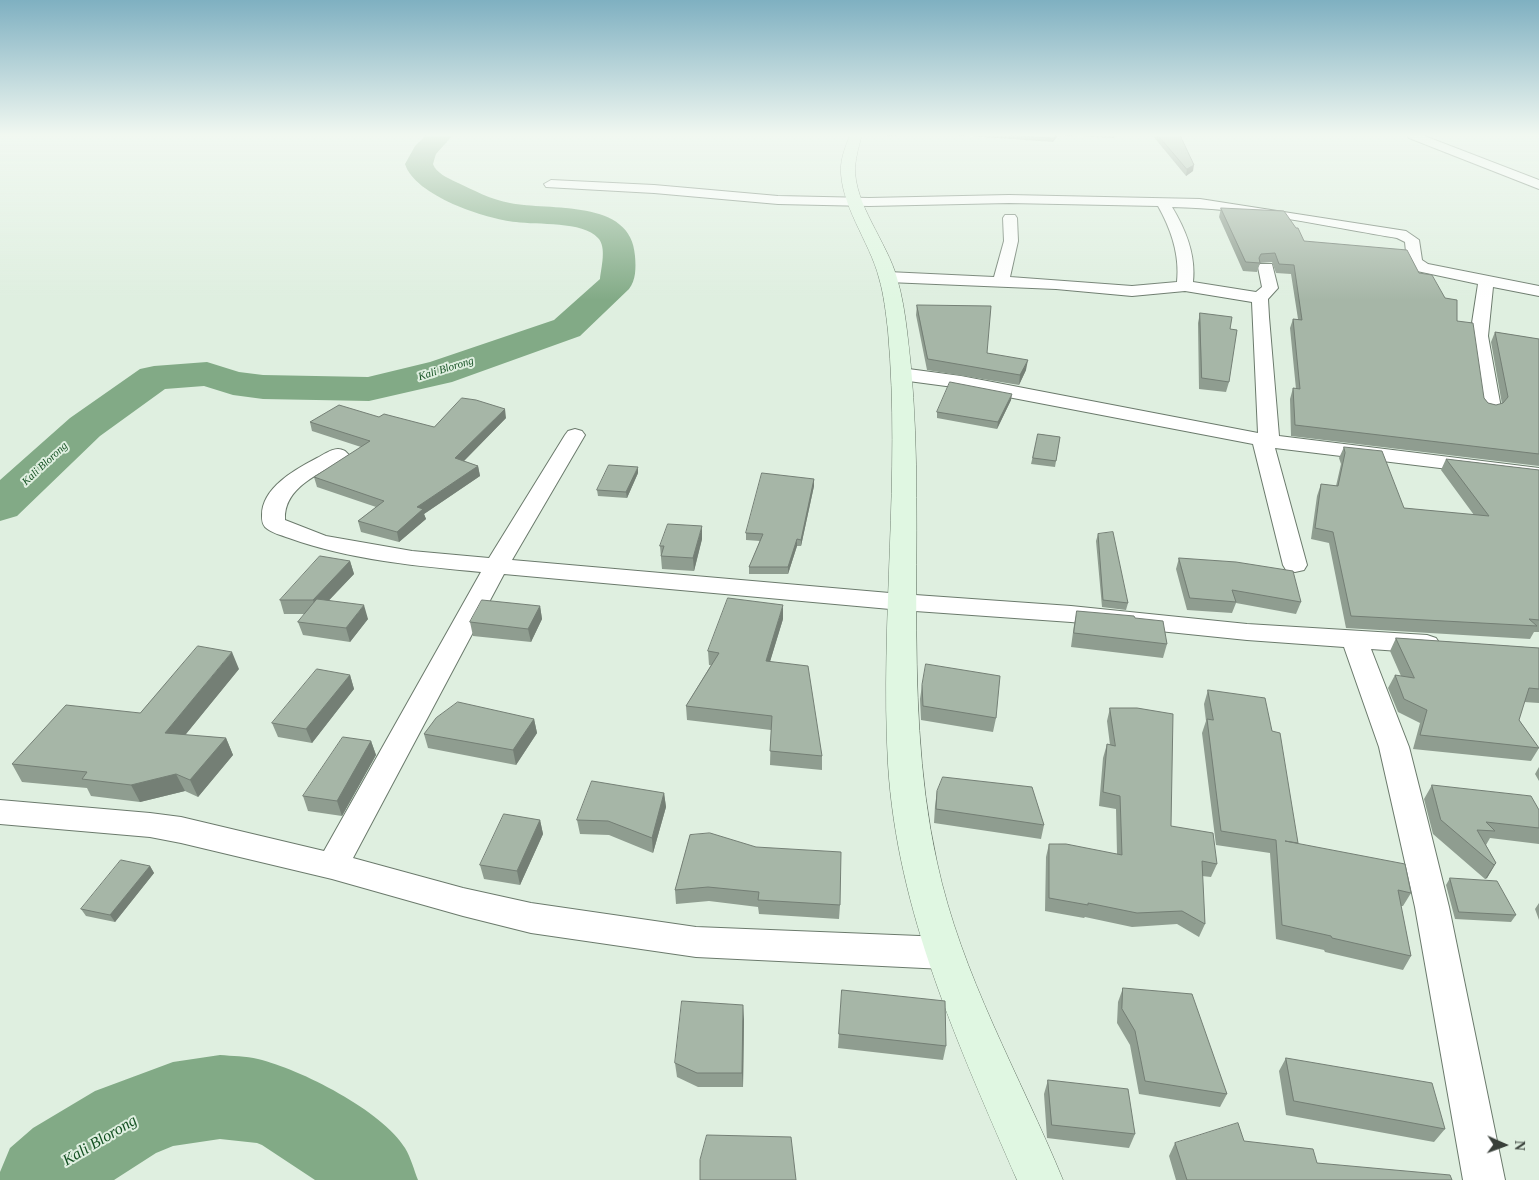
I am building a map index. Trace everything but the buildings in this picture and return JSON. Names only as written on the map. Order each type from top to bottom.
[{"type":"street","points":[[675,190],[778,200],[856,202],[1009,198],[1233,206],[1401,234],[1412,240],[1415,262],[1419,266],[1436,272],[1539,291]]},
{"type":"street","points":[[851,190],[888,277],[898,329],[905,502],[901,602],[901,678],[905,766],[919,863],[944,953],[981,1048],[1040,1180]]},
{"type":"street","points":[[1163,202],[1178,230],[1185,272],[1185,286]]},
{"type":"street","points":[[1001,282],[1011,241],[1010,218]]},
{"type":"street","points":[[1266,267],[1270,288],[1260,298],[1266,440],[1271,483],[1288,535],[1295,564]]},
{"type":"street","points":[[888,277],[1064,284],[1132,291],[1185,286],[1260,298]]},
{"type":"street","points":[[1486,281],[1478,336],[1492,408]]},
{"type":"street","points":[[901,374],[961,382],[1266,440],[1537,477]]},
{"type":"street","points":[[332,866],[496,566],[575,435]]},
{"type":"street","points":[[338,455],[288,486],[274,504],[271,514],[274,523],[282,528],[321,542],[378,553],[496,566],[901,602],[1036,611],[1247,632],[1449,645]]},
{"type":"street","points":[[1354,639],[1394,747],[1410,813],[1432,907],[1484,1180]]},
{"type":"street","points":[[0,812],[150,825],[181,830],[332,866],[531,918],[687,940],[944,953]]},
{"type":"waterway","name":"Kali Blorong","points":[[0,506],[85,427],[154,378],[207,374],[233,383],[263,387],[369,389],[438,373],[567,328],[617,282],[618,248],[613,236],[600,225],[575,218],[506,212],[471,200],[450,190]]},
{"type":"waterway","name":"Kali Blorong","points":[[42,1180],[65,1160],[126,1122],[173,1104],[220,1097],[258,1101],[293,1115],[348,1150],[373,1180]]}]
